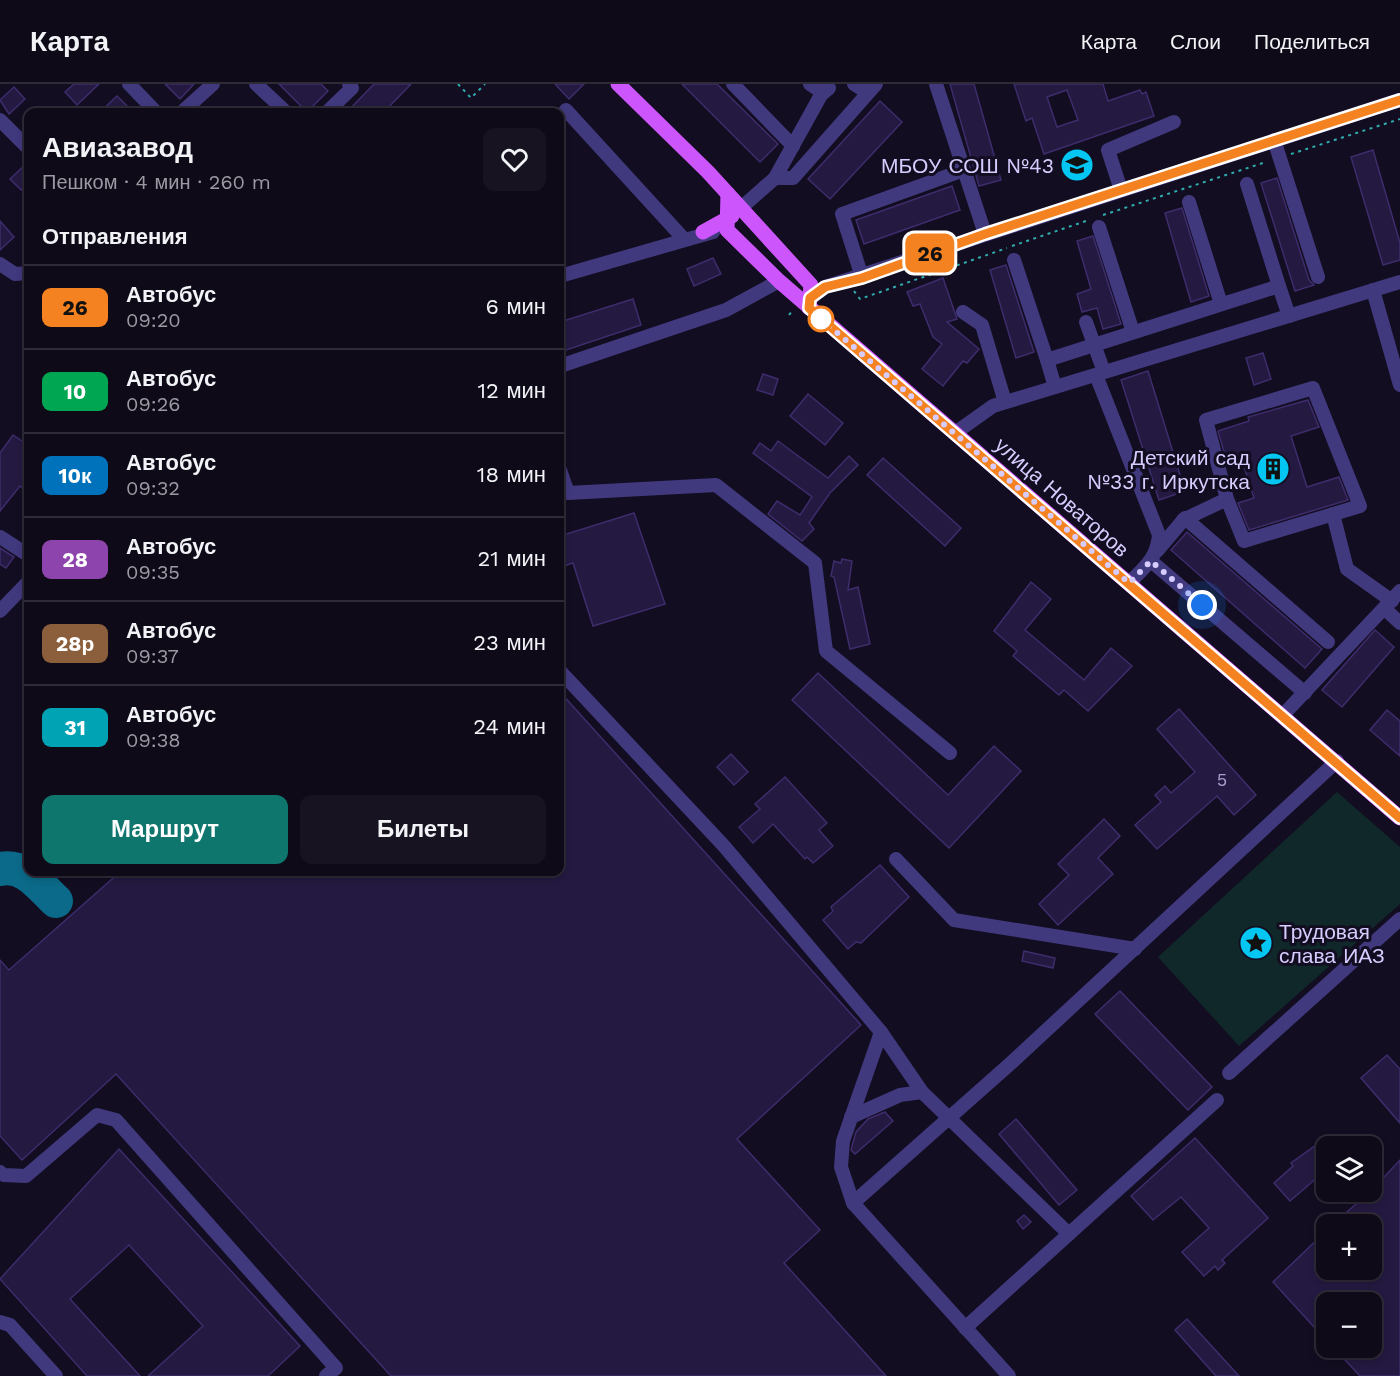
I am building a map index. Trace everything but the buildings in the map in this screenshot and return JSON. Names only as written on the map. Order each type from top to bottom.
[{"type":"main road","points":[[618,84],[708,172],[811,285],[806,303]]},
{"type":"main road","points":[[727,230],[728,194]]},
{"type":"main road","points":[[703,232],[733,215],[752,220]]},
{"type":"main road","name":"улица Новаторов","points":[[727,230],[779,281],[1337,761],[1400,818]]},
{"type":"street","points":[[129,84],[152,108]]},
{"type":"street","points":[[186,108],[213,84]]},
{"type":"street","points":[[256,84],[282,108]]},
{"type":"street","points":[[733,84],[794,146]]},
{"type":"street","points":[[810,84],[825,88],[836,84]]},
{"type":"street","points":[[775,178],[793,178],[871,88],[854,84]]},
{"type":"street","points":[[936,84],[985,234]]},
{"type":"street","points":[[331,108],[352,85]]},
{"type":"street","points":[[741,208],[775,178],[825,88]]},
{"type":"street","points":[[806,303],[825,287],[862,278],[985,234],[1400,100]]},
{"type":"street","points":[[564,112],[566,110],[682,238]]},
{"type":"street","points":[[0,120],[24,144]]},
{"type":"street","points":[[1121,190],[1108,150],[1174,122]]},
{"type":"street","points":[[1275,140],[1318,276]]},
{"type":"street","points":[[862,278],[842,214],[964,170]]},
{"type":"street","points":[[1247,184],[1289,316]]},
{"type":"street","points":[[1189,202],[1221,304]]},
{"type":"street","points":[[1099,227],[1133,332]]},
{"type":"street","points":[[564,275],[703,232],[727,230]]},
{"type":"street","points":[[1014,260],[1055,387]]},
{"type":"street","points":[[0,264],[22,273]]},
{"type":"street","points":[[564,365],[726,309],[779,281]]},
{"type":"street","points":[[955,433],[993,406],[1400,282]]},
{"type":"street","points":[[1047,360],[1279,286]]},
{"type":"street","points":[[1373,290],[1400,385]]},
{"type":"street","points":[[963,312],[982,325],[1005,402]]},
{"type":"street","points":[[1086,322],[1095,344],[1100,373],[1159,535],[1154,556]]},
{"type":"street","points":[[1313,388],[1360,506],[1244,541],[1227,499],[1206,420],[1313,388]]},
{"type":"street","points":[[564,482],[568,493],[716,485],[815,563],[825,651],[950,753]]},
{"type":"street","points":[[1129,583],[1183,520],[1227,499]]},
{"type":"street","points":[[1334,514],[1347,569],[1392,601],[1400,623]]},
{"type":"street","points":[[1183,520],[1185,518],[1328,642]]},
{"type":"street","points":[[0,537],[24,552]]},
{"type":"street","points":[[1154,556],[1305,693]]},
{"type":"street","points":[[0,611],[24,586]]},
{"type":"street","points":[[1283,715],[1392,601]]},
{"type":"street","points":[[564,675],[723,846],[881,1032],[922,1092],[950,1116],[1069,1234]]},
{"type":"street","points":[[853,1203],[1136,949],[1337,761]]},
{"type":"street","points":[[896,859],[954,920],[1136,949]]},
{"type":"street","points":[[1229,1073],[1400,919]]},
{"type":"street","points":[[881,1032],[843,1142],[842,1167],[853,1203],[1009,1376]]},
{"type":"street","points":[[851,1117],[900,1095],[922,1092]]},
{"type":"street","points":[[965,1328],[1217,1100]]},
{"type":"street","points":[[0,1172],[4,1175],[26,1176],[97,1115],[116,1120],[335,1373]]},
{"type":"street","points":[[0,1322],[10,1325],[56,1376]]},
{"type":"path","points":[[458,84],[471,98],[485,84]]},
{"type":"path","points":[[853,290],[860,299],[1120,209],[1400,119]]},
{"type":"path","points":[[789,315],[806,303]]},
{"type":"green space","points":[[1337,792],[1400,847],[1400,904],[1239,1046],[1158,957]]},
{"type":"taxiway","points":[[0,869],[9,868],[24,873]]},
{"type":"taxiway","points":[[28,876],[56,901]]},
{"type":"bus line","name":"26","points":[[1400,100],[985,234],[862,278],[825,287],[810,298],[809,308],[1337,761],[1400,818]]},
{"type":"place","name":"МБОУ СОШ №43","points":[[1077,165]]},
{"type":"place","name":"Детский сад №33 г. Иркутска","points":[[1273,469]]},
{"type":"place","name":"Трудовая слава ИАЗ","points":[[1256,943]]},
{"type":"route","points":[[821,319],[1129,583],[1151,561],[1202,605]]}]
